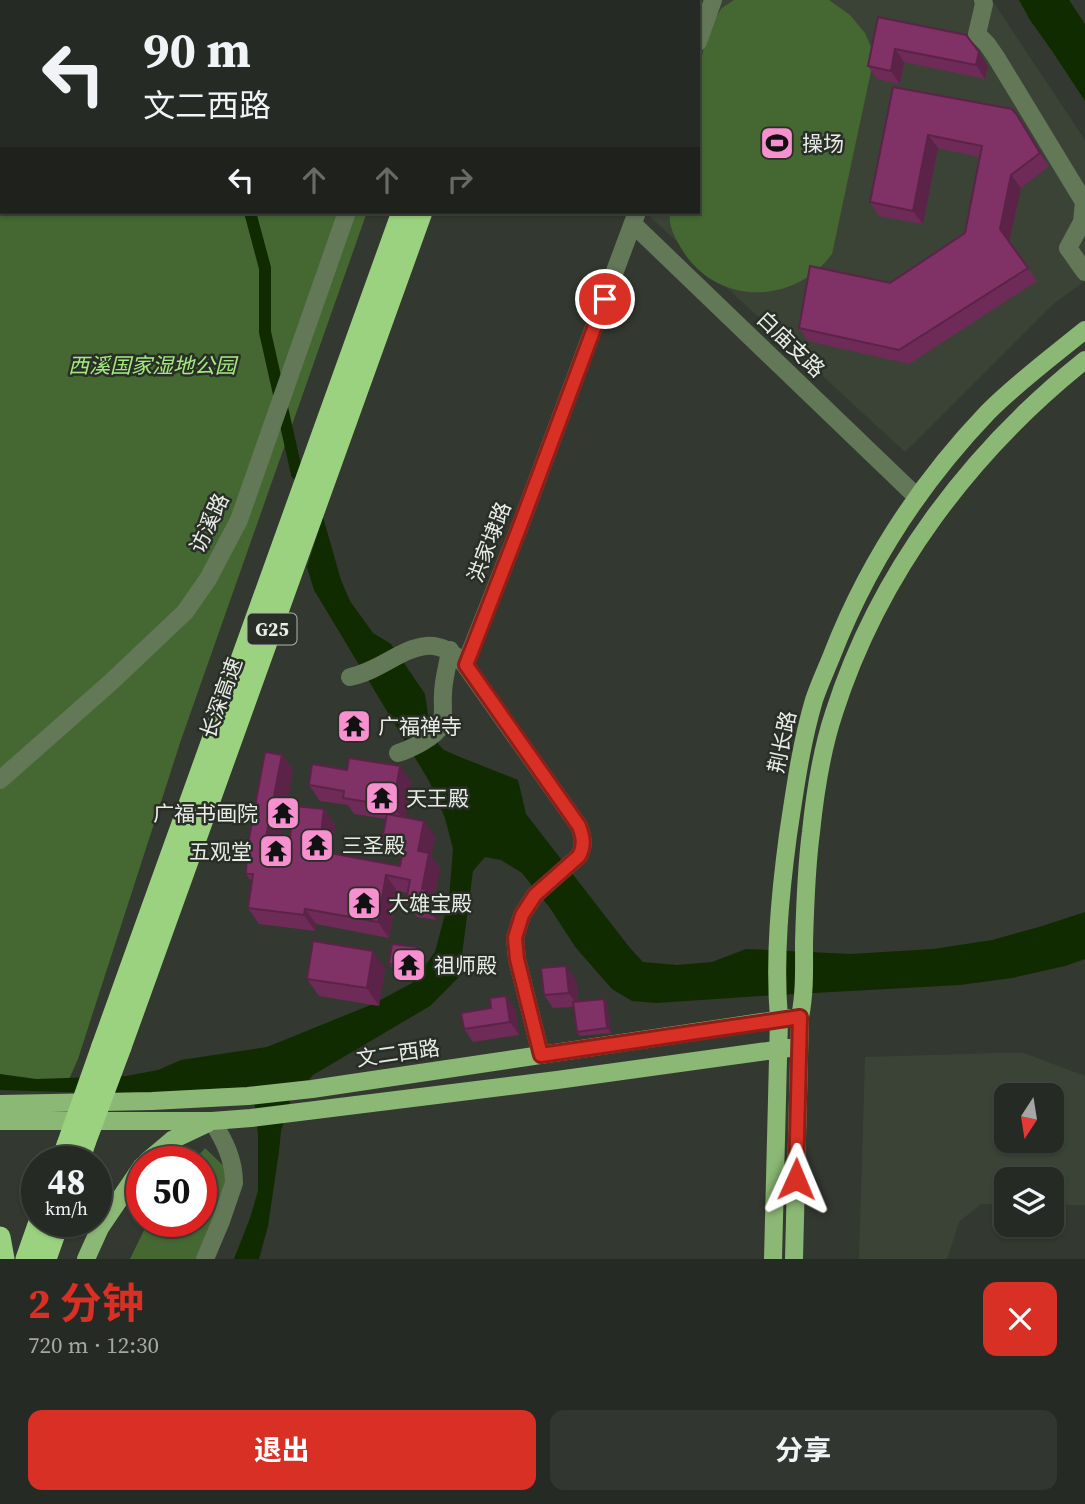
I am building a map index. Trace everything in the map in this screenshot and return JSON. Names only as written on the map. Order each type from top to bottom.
[{"type":"highway","name":"长深高速","points":[[112,1046],[401,214]]},
{"type":"highway","name":"长深高速","points":[[76,1146],[421,214]]},
{"type":"highway","points":[[0,1237],[4,1259]]},
{"type":"highway","points":[[26,1259],[34,1237]]},
{"type":"highway","points":[[46,1259],[53,1237]]},
{"type":"main road","name":"荆长路","points":[[774,1259],[781,885],[800,755],[815,698],[862,587],[917,497],[990,411],[1085,330]]},
{"type":"main road","name":"荆长路","points":[[794,1259],[806,889],[811,831],[833,714],[855,656],[886,590],[937,512],[977,462],[1056,382],[1085,360]]},
{"type":"main road","name":"文二西路","points":[[0,1104],[248,1096],[800,1017]]},
{"type":"main road","points":[[0,1121],[212,1121],[251,1118],[557,1080],[799,1046]]},
{"type":"main road","points":[[165,1146],[212,1121]]},
{"type":"main road","points":[[86,1259],[100,1228],[126,1190]]},
{"type":"street","points":[[700,36],[713,0]]},
{"type":"street","points":[[983,0],[977,34],[996,57],[1084,202],[1082,222],[1068,248],[1085,272]]},
{"type":"street","name":"访溪路","points":[[0,780],[110,683],[185,612],[208,579],[239,520],[346,214]]},
{"type":"street","name":"白庙支路","points":[[635,218],[917,497]]},
{"type":"street","name":"洪家埭路","points":[[466,665],[635,218]]},
{"type":"street","points":[[356,676],[407,651],[438,646],[450,650],[466,665],[579,826],[583,848],[579,856],[535,895],[522,915],[515,938],[517,959],[541,1055]]},
{"type":"street","points":[[403,751],[436,733],[440,727],[450,650]]},
{"type":"street","points":[[205,1259],[234,1182],[226,1143],[212,1121]]},
{"type":"shaded area","points":[[719,0],[992,0],[1085,140],[1085,281],[1053,304],[905,452],[647,214],[700,214],[700,52]]},
{"type":"shaded area","points":[[1019,0],[1069,0],[1085,24],[1085,101],[1030,20]]},
{"type":"shaded area","points":[[323,517],[341,580],[350,601],[373,633],[391,644],[425,694],[430,729],[439,745],[444,750],[518,780],[526,814],[643,962],[677,965],[712,962],[746,949],[851,954],[933,949],[992,940],[1085,912],[1085,959],[1012,978],[960,985],[656,1003],[632,1001],[612,989],[576,948],[550,908],[522,873],[501,860],[485,857],[473,871],[459,977],[430,1006],[313,1075],[290,1101],[281,1131],[268,1226],[259,1259],[234,1259],[258,1191],[258,1135],[254,1100],[242,1089],[128,1094],[0,1090],[0,1074],[36,1079],[126,1076],[158,1070],[181,1060],[267,1047],[373,1004],[412,983],[435,952],[449,899],[453,849],[445,818],[429,781],[314,590],[307,567]]},
{"type":"shaded area","points":[[1024,1053],[1085,1076],[1085,1205],[1064,1205],[1064,1167],[994,1167],[994,1204],[981,1204],[959,1222],[947,1259],[859,1259],[865,1057]]},
{"type":"green space","name":"操场","points":[[734,0],[829,0],[850,15],[865,33],[871,47],[873,62],[832,254],[816,271],[797,283],[776,290],[755,292],[733,289],[713,281],[696,267],[681,248],[670,221],[670,214],[700,214],[700,66],[708,28],[722,8]]},
{"type":"green space","name":"西溪国家湿地公园","points":[[0,214],[366,214],[181,740],[78,1059],[67,1084],[0,1082]]},
{"type":"green space","points":[[217,1160],[234,1176],[217,1228]]},
{"type":"green space","points":[[141,1237],[214,1237],[207,1259],[130,1259]]},
{"type":"building","points":[[878,17],[966,35],[979,52],[976,65],[895,49],[891,71],[868,66]]},
{"type":"building","points":[[893,87],[1012,109],[1040,153],[1011,175],[1000,229],[1028,268],[899,350],[799,328],[810,266],[890,283],[965,233],[982,146],[928,135],[913,211],[870,202]]},
{"type":"building","points":[[265,752],[282,755],[263,852],[288,854],[294,806],[324,809],[319,851],[400,866],[404,844],[382,840],[387,814],[424,821],[418,851],[429,853],[422,889],[427,890],[425,904],[406,902],[410,880],[386,875],[378,922],[305,909],[304,915],[248,908],[253,874],[246,874],[247,850]]},
{"type":"building","points":[[349,758],[400,766],[393,806],[343,798],[344,791],[309,785],[312,764],[347,770]]},
{"type":"building","points":[[313,941],[373,951],[367,988],[307,979]]},
{"type":"building","points":[[392,944],[417,947],[414,968],[389,964]]},
{"type":"building","points":[[566,966],[569,993],[544,995],[541,968]]},
{"type":"building","points":[[506,996],[510,1022],[464,1029],[461,1013],[491,1008],[490,998]]},
{"type":"building","points":[[604,999],[607,1028],[577,1032],[573,1002]]},
{"type":"waterway","points":[[251,214],[265,268],[265,332],[297,474]]},
{"type":"place","name":"操场","points":[[777,143]]},
{"type":"place","name":"广福禅寺","points":[[354,726]]},
{"type":"place","name":"天王殿","points":[[382,798]]},
{"type":"place","name":"广福书画院","points":[[283,813]]},
{"type":"place","name":"三圣殿","points":[[317,845]]},
{"type":"place","name":"五观堂","points":[[276,851]]},
{"type":"place","name":"大雄宝殿","points":[[364,903]]},
{"type":"place","name":"祖师殿","points":[[409,965]]},
{"type":"route","points":[[605,299],[466,665],[579,826],[583,837],[583,848],[579,856],[535,895],[522,915],[515,938],[517,959],[541,1055],[800,1017],[796,1179]]}]
